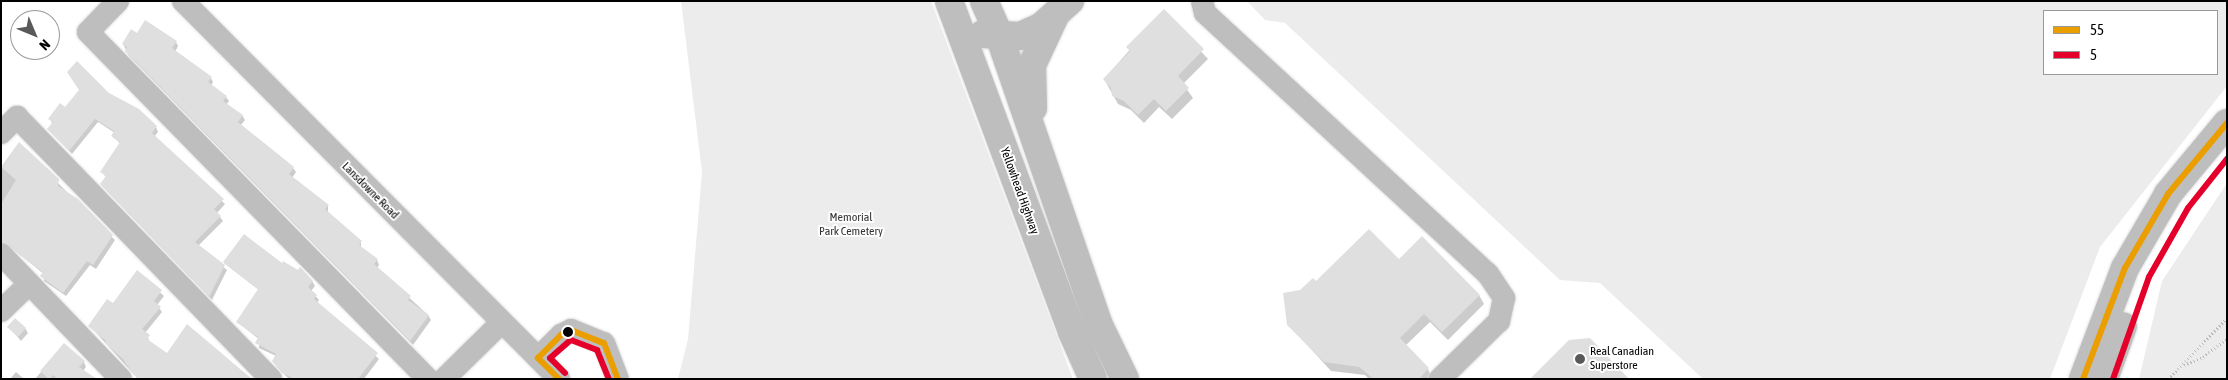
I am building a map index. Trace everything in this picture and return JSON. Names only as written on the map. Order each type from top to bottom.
[{"type":"main road","points":[[984,1],[999,36],[1098,323],[1125,379]]},
{"type":"main road","points":[[950,5],[971,30],[999,36],[1020,36],[1042,26],[1063,8]]},
{"type":"main road","name":"Yellowhead Highway","points":[[950,5],[1072,332],[1093,379]]},
{"type":"main road","points":[[1036,142],[1032,65],[1063,8]]},
{"type":"main road","points":[[2083,379],[2125,268],[2168,194],[2227,123]]},
{"type":"main road","points":[[2104,379],[2142,273],[2181,203],[2227,145]]},
{"type":"street","points":[[118,1],[88,32],[428,379]]},
{"type":"street","name":"Lansdowne Road","points":[[183,1],[501,323],[559,379]]},
{"type":"street","points":[[1202,1],[1206,13],[1488,274],[1504,298],[1499,321],[1440,379]]},
{"type":"street","points":[[1,133],[16,117],[271,379]]},
{"type":"street","points":[[1,254],[121,379]]},
{"type":"street","points":[[1,311],[29,284]]},
{"type":"street","points":[[444,379],[501,323]]},
{"type":"street","points":[[538,358],[571,330],[604,344],[618,379]]},
{"type":"path","points":[[2168,379],[2227,318]]},
{"type":"path","points":[[2180,366],[2203,356],[2227,338]]},
{"type":"green space","name":"Memorial Park Cemetery","points":[[681,1],[931,1],[1073,379],[678,379],[688,339],[702,172]]},
{"type":"green space","points":[[1247,1],[2227,1],[2227,86],[2100,247],[2050,379],[1703,379],[1600,283],[1560,280],[1285,23],[1265,20]]},
{"type":"green space","points":[[2227,183],[2227,379],[2139,379],[2162,281]]},
{"type":"building","points":[[1164,9],[1204,49],[1178,76],[1189,88],[1166,111],[1154,99],[1138,115],[1124,101],[1112,96],[1111,88],[1103,79],[1130,51],[1126,47]]},
{"type":"building","points":[[145,20],[177,41],[172,48],[212,77],[208,82],[227,96],[223,101],[243,115],[238,122],[294,167],[289,174],[329,205],[325,209],[362,241],[359,245],[378,259],[374,264],[411,296],[408,300],[429,315],[410,341],[125,51],[127,47],[122,44],[131,29],[137,33]]},
{"type":"building","points":[[77,61],[109,93],[139,109],[157,126],[152,133],[224,199],[214,209],[221,216],[195,242],[225,265],[209,297],[100,184],[106,176],[100,172],[120,142],[111,136],[114,131],[95,119],[69,151],[47,129],[53,122],[48,119],[60,103],[65,107],[79,90],[67,72]]},
{"type":"building","points":[[19,142],[59,179],[58,186],[78,199],[113,235],[93,265],[87,261],[63,293],[40,276],[43,272],[1,241],[1,204],[16,180],[1,167]]},
{"type":"building","points":[[1369,229],[1399,259],[1422,236],[1480,295],[1442,332],[1424,314],[1400,338],[1429,368],[1419,379],[1374,379],[1359,367],[1324,362],[1287,325],[1283,293],[1300,290],[1313,278],[1316,281]]},
{"type":"building","points":[[244,234],[282,263],[283,261],[298,270],[300,267],[313,281],[308,287],[317,295],[314,299],[378,353],[358,379],[295,379],[282,373],[272,361],[276,354],[255,343],[258,337],[236,322],[258,289],[223,262]]},
{"type":"building","points":[[137,270],[162,290],[154,301],[161,307],[142,329],[150,335],[147,339],[167,353],[187,324],[252,379],[139,379],[133,374],[123,359],[88,326],[107,299],[113,303]]},
{"type":"building","points":[[15,318],[26,328],[18,337],[7,327]]},
{"type":"building","name":"Real Canadian Superstore","points":[[1590,338],[1629,379],[1530,379],[1569,340]]},
{"type":"building","points":[[64,343],[85,361],[79,367],[97,379],[58,379],[53,375],[49,379],[40,371]]},
{"type":"transit line","name":"55","points":[[2083,379],[2125,268],[2168,194],[2227,123]]},
{"type":"transit line","name":"5","points":[[2113,379],[2149,277],[2188,208],[2227,159]]},
{"type":"transit line","name":"55","points":[[559,379],[538,358],[561,335],[571,330],[604,343],[618,379]]},
{"type":"transit line","name":"5","points":[[565,373],[550,358],[571,340],[597,350],[609,379]]},
{"type":"place","name":"Real Canadian Superstore","points":[[1580,359]]}]
